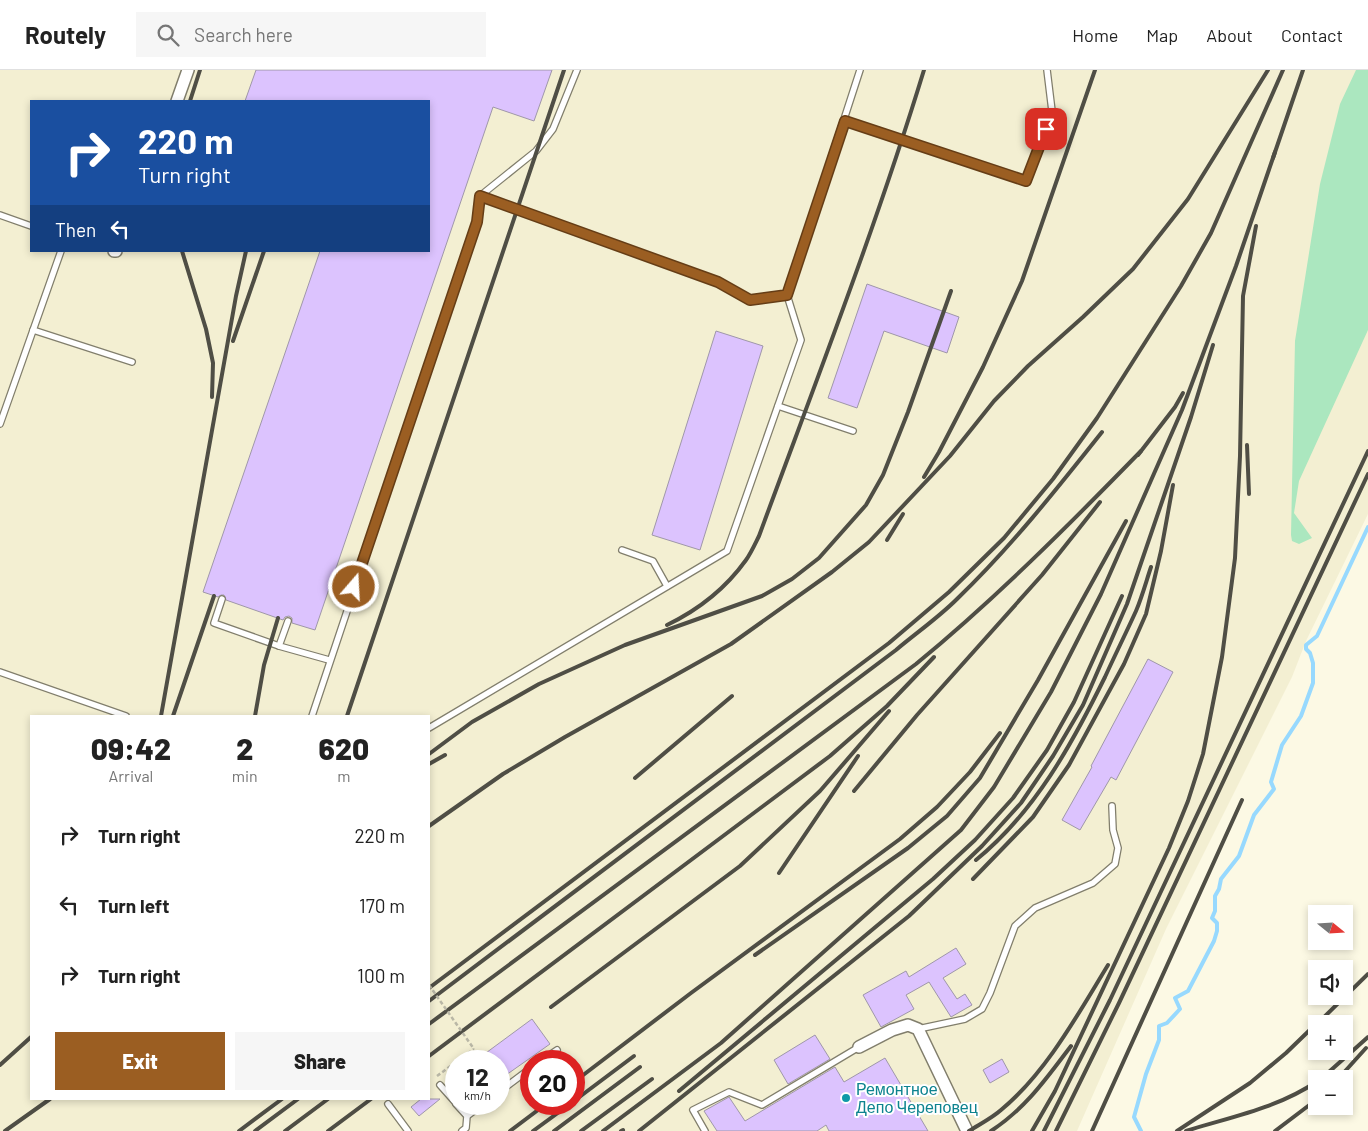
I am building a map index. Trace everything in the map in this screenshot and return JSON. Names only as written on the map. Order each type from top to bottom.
[{"type":"street","points":[[177,100],[188,70]]},
{"type":"street","points":[[859,1047],[892,1030],[908,1026],[918,1029],[967,1131]]},
{"type":"lane","points":[[312,715],[477,222],[480,196],[536,151],[553,129],[577,70]]},
{"type":"lane","points":[[430,727],[726,551],[802,340],[787,295],[860,70]]},
{"type":"lane","points":[[845,121],[1026,181],[1052,111],[1047,70]]},
{"type":"lane","points":[[480,196],[718,282],[750,300],[787,295]]},
{"type":"lane","points":[[0,215],[30,226]]},
{"type":"lane","points":[[0,424],[61,252]]},
{"type":"lane","points":[[33,330],[132,362]]},
{"type":"lane","points":[[778,406],[853,431]]},
{"type":"lane","points":[[622,550],[653,561],[667,586]]},
{"type":"lane","points":[[222,599],[214,623],[279,646],[330,660]]},
{"type":"lane","points":[[279,646],[288,621]]},
{"type":"lane","points":[[0,672],[123,715]]},
{"type":"lane","points":[[918,1029],[965,1019],[982,1009],[990,993],[1015,926],[1035,908],[1093,883],[1115,864],[1118,848],[1113,830],[1112,806]]},
{"type":"lane","points":[[705,1131],[694,1110],[729,1092],[762,1105],[859,1047]]},
{"type":"lane","points":[[440,1085],[445,1091]]},
{"type":"lane","points":[[388,1104],[408,1131]]},
{"type":"lane","points":[[462,1131],[466,1128],[467,1116]]},
{"type":"path","points":[[430,986],[474,1049],[473,1050]]},
{"type":"path","points":[[435,1078],[445,1071]]},
{"type":"shaded area","points":[[0,70],[1368,70],[1368,514],[1306,641],[1292,677],[1166,929],[1077,1131],[0,1131]]},
{"type":"green space","points":[[1356,70],[1368,70],[1368,330],[1299,481],[1294,513],[1312,538],[1299,544],[1292,541],[1291,535],[1295,341],[1320,184],[1340,104]]},
{"type":"building","points":[[256,70],[552,70],[534,121],[493,107],[315,630],[292,623],[292,618],[289,616],[283,620],[226,600],[224,595],[218,597],[203,592],[320,252],[430,252],[430,100],[245,100]]},
{"type":"building","points":[[867,284],[959,317],[947,353],[884,331],[857,408],[828,398]]},
{"type":"building","points":[[716,331],[763,346],[700,550],[652,535]]},
{"type":"building","points":[[1148,659],[1173,672],[1116,780],[1111,777],[1080,830],[1062,820]]},
{"type":"building","points":[[956,948],[966,964],[943,978],[957,999],[965,994],[972,1005],[951,1017],[929,982],[906,995],[914,1009],[881,1027],[863,995],[906,971],[909,977]]},
{"type":"building","points":[[532,1019],[550,1044],[542,1050],[520,1050],[520,1065],[510,1072],[510,1050],[490,1050]]},
{"type":"building","points":[[815,1035],[830,1059],[788,1084],[774,1060]]},
{"type":"building","name":"Ремонтное Депо Череповец","points":[[885,1058],[928,1131],[829,1131],[826,1125],[817,1131],[717,1131],[704,1111],[729,1097],[745,1121],[835,1067],[844,1082]]},
{"type":"building","points":[[1002,1059],[1009,1072],[990,1083],[983,1070]]},
{"type":"building","points":[[440,1099],[419,1116],[411,1107],[420,1100]]},
{"type":"waterway","points":[[1141,1131],[1134,1117],[1146,1074],[1159,1040],[1159,1026],[1167,1023],[1180,1009],[1175,998],[1188,991],[1214,941],[1217,923],[1212,918],[1215,911],[1215,896],[1221,879],[1239,856],[1254,815],[1274,789],[1271,782],[1282,745],[1301,716],[1313,683],[1313,663],[1306,645],[1317,636],[1368,527]]},
{"type":"railway","points":[[190,100],[200,70]]},
{"type":"railway","points":[[347,715],[564,70]]},
{"type":"railway","points":[[667,625],[700,605],[730,580],[746,560],[759,536],[866,246],[924,70]]},
{"type":"railway","points":[[924,477],[983,367],[1022,281],[1095,70]]},
{"type":"railway","points":[[430,825],[503,774],[731,644],[832,572],[869,542],[950,456],[994,401],[1028,366],[1133,269],[1188,199],[1268,70]]},
{"type":"railway","points":[[430,987],[889,643],[949,592],[1004,538],[1053,479],[1097,418],[1181,286],[1211,233],[1283,70]]},
{"type":"railway","points":[[1273,158],[1303,70]]},
{"type":"railway","points":[[603,1131],[721,1043],[961,830],[994,787],[1051,692],[1101,594],[1182,410],[1236,266],[1275,152]]},
{"type":"railway","points":[[1032,1131],[1055,1091],[1169,848],[1188,801],[1203,754],[1222,657],[1235,558],[1240,456],[1243,296],[1256,226]]},
{"type":"railway","points":[[182,252],[206,329],[213,363],[212,397]]},
{"type":"railway","points":[[161,715],[236,296],[246,252]]},
{"type":"railway","points":[[233,341],[264,252]]},
{"type":"railway","points":[[430,753],[472,722],[539,684],[625,645],[762,596],[792,579],[819,558],[866,505],[883,475],[908,412],[951,291]]},
{"type":"railway","points":[[639,1131],[909,916],[982,846],[1021,803],[1053,756],[1083,705],[1127,604],[1191,417],[1213,345]]},
{"type":"railway","points":[[1138,455],[1175,407],[1183,393]]},
{"type":"railway","points":[[430,1000],[896,650],[942,613],[977,580],[1014,539],[1102,432]]},
{"type":"railway","points":[[1247,445],[1249,494]]},
{"type":"railway","points":[[430,1023],[916,664],[1031,561],[1141,451]]},
{"type":"railway","points":[[1044,1131],[1110,1000],[1368,451]]},
{"type":"railway","points":[[1056,1131],[1119,1003],[1368,474]]},
{"type":"railway","points":[[973,879],[1033,817],[1069,765],[1124,664],[1146,614],[1161,551],[1173,485]]},
{"type":"railway","points":[[854,791],[917,715],[1042,575],[1100,502]]},
{"type":"railway","points":[[887,540],[903,514]]},
{"type":"railway","points":[[755,955],[908,848],[947,816],[980,778],[1038,680],[1126,521]]},
{"type":"railway","points":[[976,860],[1016,821],[1034,799],[1065,752],[1105,677],[1132,619],[1151,567]]},
{"type":"railway","points":[[173,715],[214,596]]},
{"type":"railway","points":[[679,1091],[933,879],[975,840],[1013,798],[1047,750],[1074,702],[1122,596]]},
{"type":"railway","points":[[255,715],[264,665],[278,618]]},
{"type":"railway","points":[[430,1055],[830,756],[887,706],[934,657]]},
{"type":"railway","points":[[635,778],[732,696]]},
{"type":"railway","points":[[551,1007],[740,866],[820,791],[889,711]]},
{"type":"railway","points":[[585,1074],[900,839],[937,807],[970,772],[1000,733]]},
{"type":"railway","points":[[430,763],[445,755]]},
{"type":"railway","points":[[779,873],[858,756]]},
{"type":"railway","points":[[1092,1131],[1242,800]]},
{"type":"railway","points":[[969,1131],[997,1113],[1032,1079],[1073,1023],[1108,965]]},
{"type":"railway","points":[[1326,1015],[1368,974]]},
{"type":"railway","points":[[1177,1131],[1250,1083],[1308,1032]]},
{"type":"railway","points":[[1331,1070],[1368,1037]]},
{"type":"railway","points":[[0,1065],[30,1038]]},
{"type":"railway","points":[[991,1131],[1025,1103],[1071,1046]]},
{"type":"railway","points":[[1346,1070],[1366,1048]]},
{"type":"railway","points":[[585,1093],[634,1056]]},
{"type":"railway","points":[[554,1131],[640,1067]]},
{"type":"railway","points":[[581,1131],[652,1079]]},
{"type":"railway","points":[[1186,1131],[1270,1105],[1308,1087]]},
{"type":"railway","points":[[5,1131],[49,1100]]},
{"type":"railway","points":[[239,1131],[281,1100]]},
{"type":"railway","points":[[255,1131],[297,1100]]},
{"type":"railway","points":[[285,1131],[327,1100]]},
{"type":"railway","points":[[328,1131],[370,1100]]},
{"type":"railway","points":[[1275,1131],[1308,1106]]},
{"type":"railway","points":[[510,1131],[531,1115]]},
{"type":"railway","points":[[533,1131],[555,1115]]},
{"type":"place","name":"Ремонтное Депо Череповец","points":[[846,1098]]},
{"type":"route","points":[[354,587],[477,222],[480,196],[718,282],[750,300],[787,295],[845,121],[1026,181],[1046,129]]}]
